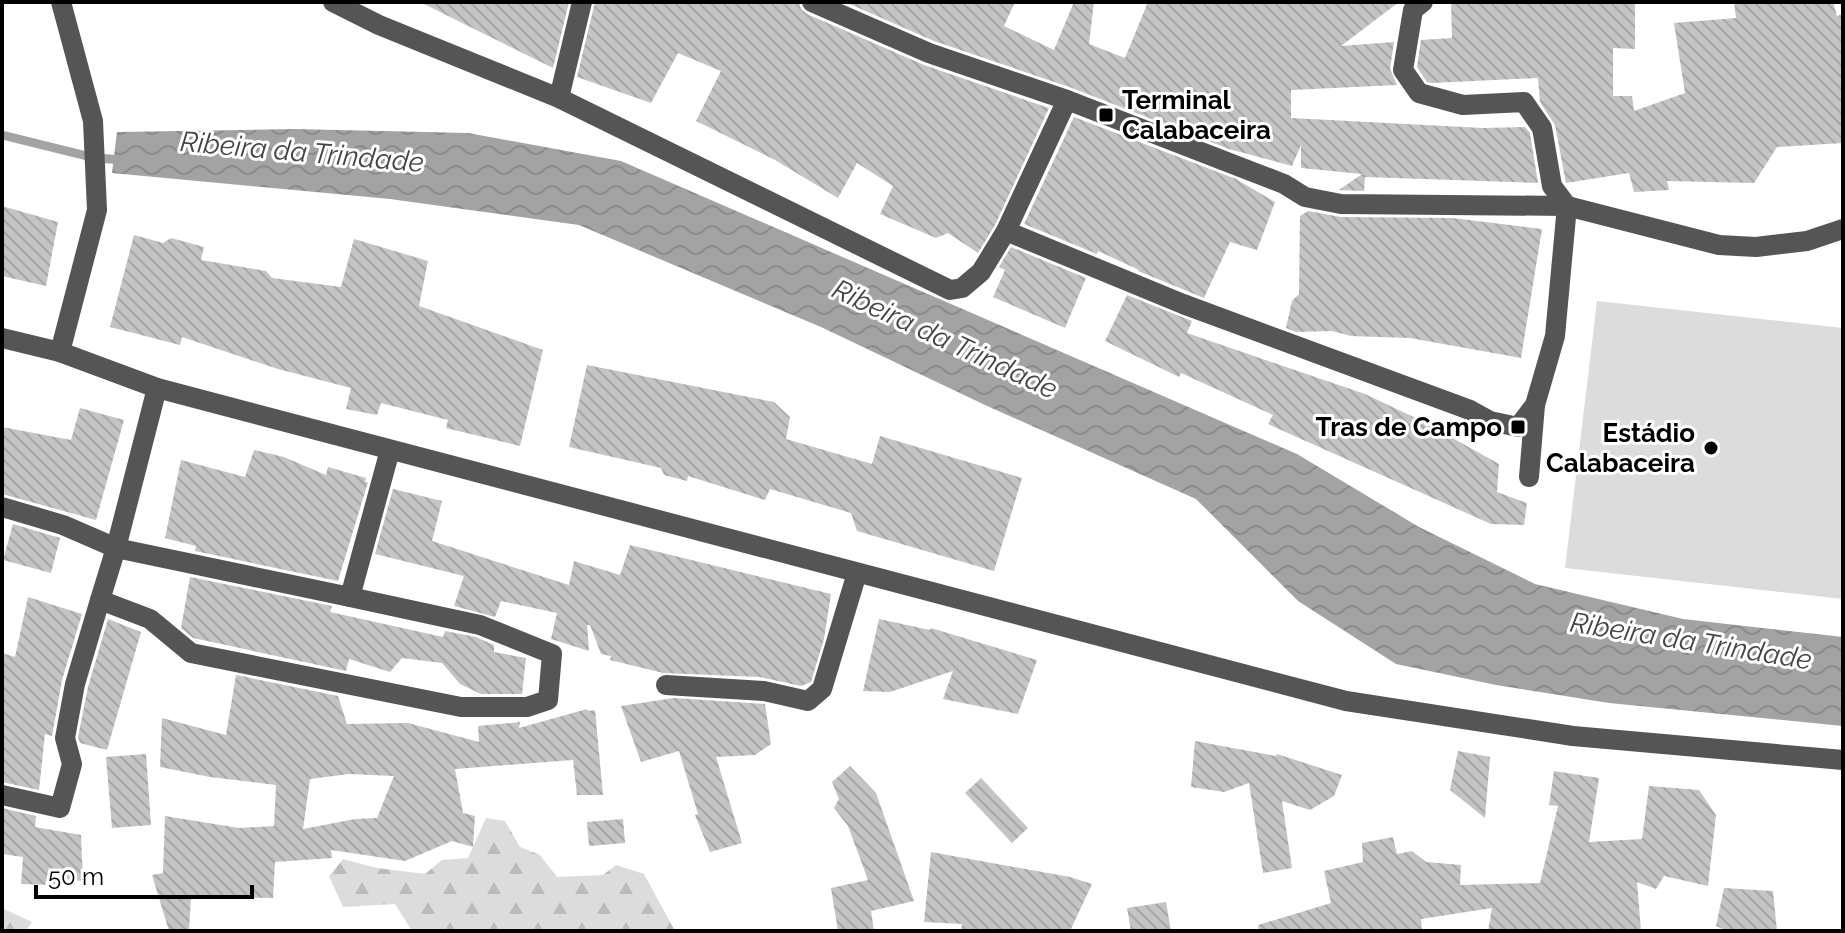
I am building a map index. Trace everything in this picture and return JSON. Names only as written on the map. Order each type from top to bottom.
[{"type":"street","points":[[60,352],[97,210],[93,121],[61,2]]},
{"type":"street","points":[[333,2],[379,25],[559,98],[950,290],[973,282],[1006,231],[1067,100]]},
{"type":"street","points":[[559,98],[582,2]]},
{"type":"street","points":[[812,2],[929,53],[1067,100],[1284,184],[1305,197],[1341,204],[1567,206],[1719,245],[1756,247],[1807,241],[1843,229]]},
{"type":"street","points":[[1423,2],[1413,10],[1403,70],[1419,93],[1463,105],[1524,102],[1542,128],[1552,186],[1567,206],[1555,336],[1535,405],[1529,477]]},
{"type":"street","points":[[1006,231],[1183,304],[1470,410],[1490,421],[1518,427],[1535,405]]},
{"type":"street","points":[[2,338],[60,352],[157,388],[1346,701],[1573,736],[1843,760]]},
{"type":"street","points":[[2,795],[60,808],[72,764],[65,738],[75,684],[116,548],[157,388]]},
{"type":"street","points":[[350,597],[390,450]]},
{"type":"street","points":[[2,507],[63,525],[116,548],[480,625],[552,654],[548,700],[527,707],[461,707],[191,653],[150,619],[100,600]]},
{"type":"street","points":[[666,685],[764,691],[808,701],[822,689],[857,573]]},
{"type":"green space","name":"Estádio Calabaceira","points":[[1597,301],[1843,328],[1843,599],[1565,568]]},
{"type":"green space","points":[[486,818],[505,821],[520,847],[540,855],[557,877],[603,875],[616,865],[644,874],[675,931],[412,931],[395,904],[343,907],[329,876],[343,859],[377,868],[425,874],[442,860],[468,858]]},
{"type":"green space","points":[[2,908],[32,922],[26,931],[2,931]]},
{"type":"water","points":[[294,129],[468,133],[621,161],[1297,454],[1419,527],[1535,584],[1683,619],[1843,637],[1843,726],[1609,703],[1496,685],[1396,664],[1298,601],[1196,499],[985,405],[821,327],[579,225],[390,199],[112,173],[117,132]]},
{"type":"building","points":[[420,2],[569,2],[553,68]]},
{"type":"building","points":[[595,2],[799,2],[807,14],[924,65],[1049,108],[995,225],[978,253],[948,233],[936,238],[880,214],[893,186],[857,163],[838,198],[775,160],[696,121],[721,71],[678,53],[651,103],[577,77]]},
{"type":"building","points":[[845,2],[1015,2],[1004,26],[1054,50],[1074,2],[1094,2],[1089,44],[1125,58],[1148,2],[1399,2],[1341,46],[1394,42],[1390,69],[1397,85],[1291,90],[1291,118],[1483,128],[1525,127],[1530,133],[1538,183],[1365,177],[1364,191],[1339,190],[1362,174],[1301,168],[1301,145],[1292,166],[1229,149],[1072,88],[934,41]]},
{"type":"building","points":[[1451,2],[1635,2],[1635,49],[1613,48],[1613,96],[1632,96],[1634,111],[1685,93],[1674,23],[1736,18],[1734,2],[1833,2],[1837,16],[1843,14],[1843,143],[1777,147],[1754,183],[1667,181],[1669,190],[1634,192],[1629,173],[1566,183],[1555,125],[1540,102],[1538,78],[1432,83],[1427,82],[1417,67],[1421,40],[1452,38]]},
{"type":"building","points":[[1074,117],[1236,179],[1275,202],[1257,250],[1230,242],[1204,298],[1098,251],[1097,254],[1024,224]]},
{"type":"building","points":[[2,206],[58,222],[46,286],[2,276]]},
{"type":"building","points":[[1308,211],[1341,217],[1452,218],[1542,229],[1521,358],[1410,338],[1351,336],[1332,331],[1296,332],[1286,328],[1292,301],[1299,294],[1300,216]]},
{"type":"building","points":[[134,235],[163,243],[171,238],[204,247],[201,260],[266,271],[272,278],[341,287],[354,239],[428,261],[419,306],[543,350],[520,446],[446,428],[448,420],[381,403],[377,415],[346,409],[351,388],[278,369],[182,337],[180,345],[110,327]]},
{"type":"building","points":[[1011,247],[1086,278],[1065,328],[993,297],[1005,270],[999,267]]},
{"type":"building","points":[[1127,295],[1192,321],[1187,333],[1365,394],[1424,422],[1499,464],[1497,492],[1527,503],[1524,525],[1491,524],[1268,424],[1273,415],[1181,373],[1179,377],[1105,341]]},
{"type":"building","points":[[587,365],[774,402],[790,417],[786,439],[872,464],[880,436],[1022,478],[994,571],[857,531],[851,513],[770,489],[765,500],[688,476],[687,481],[664,475],[661,468],[569,447]]},
{"type":"building","points":[[80,408],[124,420],[96,520],[2,494],[2,427],[71,440]]},
{"type":"building","points":[[254,450],[284,457],[326,475],[328,467],[366,478],[365,482],[368,482],[338,581],[195,551],[196,546],[165,538],[181,460],[245,477]]},
{"type":"building","points":[[393,489],[442,501],[432,541],[569,585],[574,561],[620,575],[630,545],[831,594],[824,639],[811,682],[801,686],[760,677],[663,673],[610,660],[611,656],[601,654],[590,625],[587,625],[589,651],[551,639],[557,613],[501,601],[495,617],[454,606],[464,576],[375,554]]},
{"type":"building","points":[[13,524],[60,538],[51,573],[3,560]]},
{"type":"building","points":[[190,577],[332,606],[330,612],[443,637],[445,631],[476,637],[494,645],[494,652],[526,658],[522,694],[481,694],[460,684],[442,663],[402,658],[390,672],[349,659],[346,671],[193,638],[181,628]]},
{"type":"building","points":[[28,597],[82,614],[62,680],[52,736],[45,734],[39,790],[2,782],[2,653],[15,657]]},
{"type":"building","points":[[108,619],[141,632],[107,750],[80,743],[78,737],[88,687]]},
{"type":"building","points":[[879,619],[931,628],[1037,660],[1018,714],[943,699],[953,671],[890,692],[863,691]]},
{"type":"building","points":[[236,675],[338,696],[347,724],[408,723],[479,742],[478,726],[520,722],[519,728],[587,709],[595,710],[603,795],[577,795],[573,760],[455,769],[463,813],[475,816],[473,847],[452,841],[405,861],[331,850],[332,858],[275,862],[273,898],[191,897],[189,931],[169,931],[152,875],[163,873],[165,816],[239,828],[274,826],[276,785],[160,767],[162,718],[226,735]],"holes":[[[349,774],[394,776],[377,818],[303,829],[310,779]]]},
{"type":"building","points":[[674,698],[765,704],[771,744],[755,755],[716,757],[742,843],[710,852],[695,815],[698,814],[679,751],[641,762],[621,706]]},
{"type":"building","points":[[1195,741],[1277,754],[1342,775],[1334,796],[1310,810],[1282,801],[1292,868],[1263,873],[1249,783],[1224,792],[1191,787]]},
{"type":"building","points":[[1458,751],[1490,757],[1485,818],[1450,790]]},
{"type":"building","points":[[146,754],[151,825],[112,828],[106,757]]},
{"type":"building","points":[[850,766],[876,793],[914,901],[871,911],[874,931],[838,931],[831,888],[868,880],[848,826],[834,808],[839,799],[832,782]]},
{"type":"building","points":[[1554,771],[1599,778],[1589,842],[1642,839],[1649,786],[1699,790],[1716,815],[1708,886],[1664,876],[1656,889],[1637,882],[1641,931],[1488,931],[1492,908],[1421,919],[1422,931],[1259,931],[1258,925],[1331,903],[1324,871],[1363,862],[1362,843],[1393,837],[1397,854],[1412,851],[1426,862],[1461,865],[1460,885],[1540,883],[1558,806],[1549,805]]},
{"type":"building","points":[[981,778],[1028,828],[1012,843],[965,793]]},
{"type":"building","points":[[2,808],[36,816],[35,827],[81,835],[83,881],[62,879],[53,885],[21,884],[23,857],[2,854]]},
{"type":"building","points":[[623,819],[625,843],[589,846],[587,822]]},
{"type":"building","points":[[931,852],[1070,877],[1092,884],[1070,931],[961,931],[962,924],[924,922]]},
{"type":"building","points":[[1724,888],[1773,891],[1777,931],[1728,931],[1716,926]]},
{"type":"building","points":[[1166,902],[1171,931],[1131,931],[1127,908]]},
{"type":"waterway","name":"Ribeira da Trindade","points":[[2,135],[95,158],[124,160]]},
{"type":"place","name":"Terminal Calabaceira","points":[[1106,115]]},
{"type":"place","name":"Tras de Campo","points":[[1518,427]]},
{"type":"place","name":"Estádio Calabaceira","points":[[1711,448]]}]
